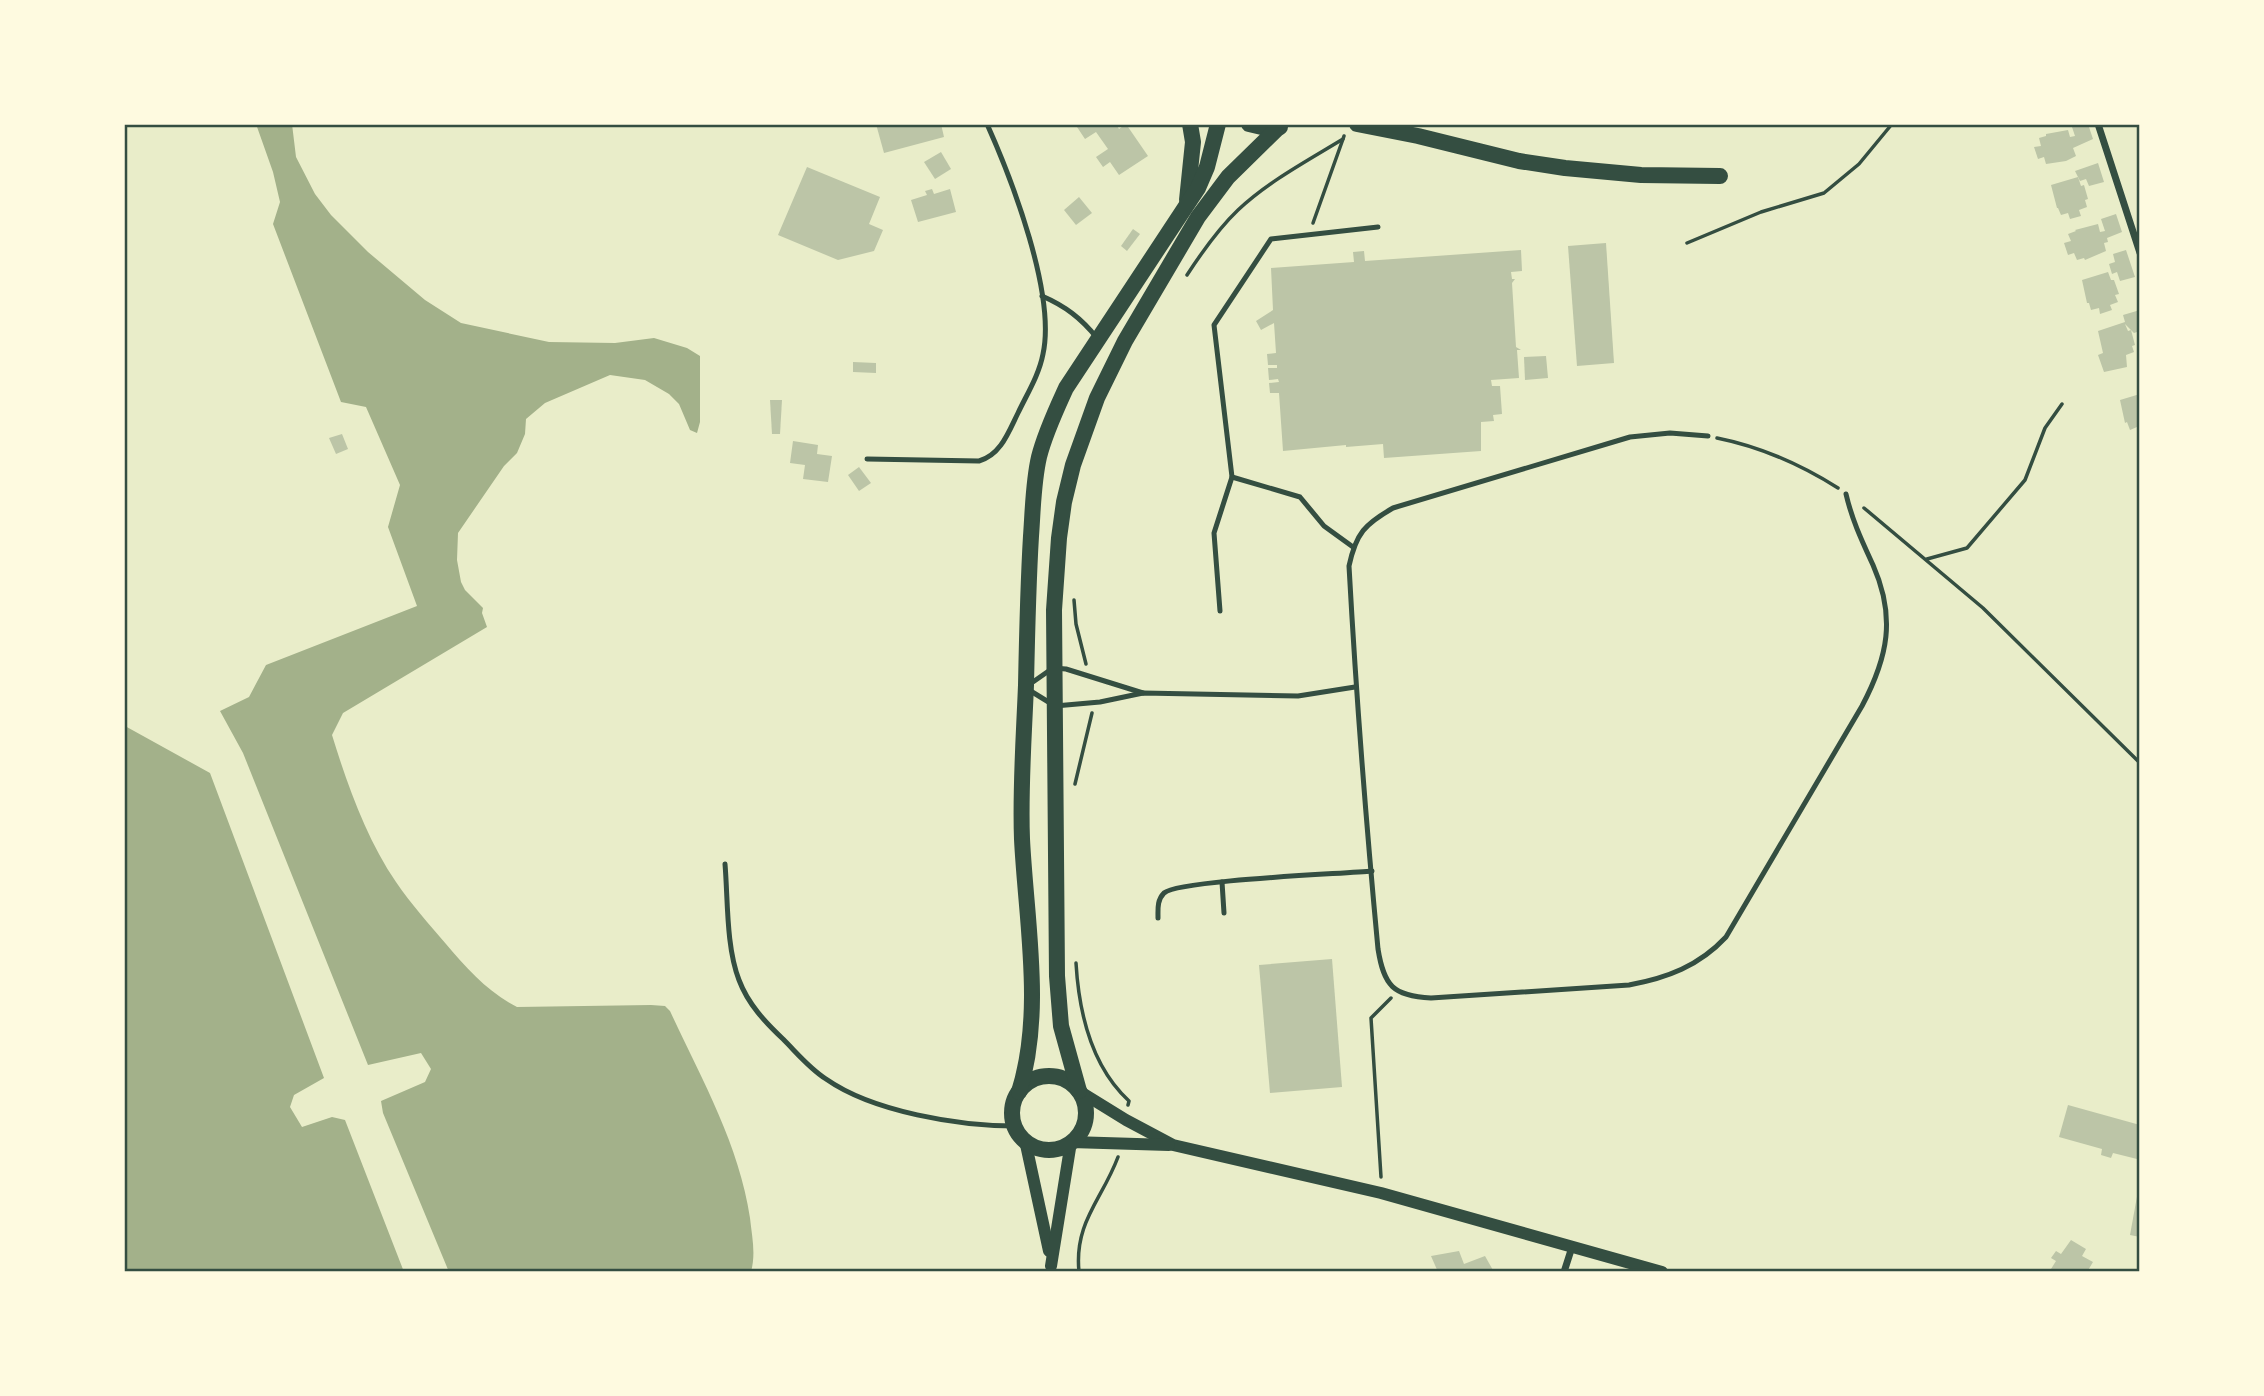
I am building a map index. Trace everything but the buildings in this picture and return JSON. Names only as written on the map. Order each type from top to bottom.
[{"type":"main road","points":[[1185,210],[1193,142],[1190,124]]},
{"type":"main road","points":[[1218,124],[1207,167],[1185,210],[1066,388],[1039,457],[1030,565],[1022,838],[1029,931],[1030,1041],[1026,1069],[1013,1108],[1015,1126],[1025,1140],[1042,1149],[1053,1149],[1071,1142],[1084,1124],[1084,1101],[1061,1026],[1059,1009],[1053,668],[1055,574],[1064,502],[1088,418],[1125,341],[1212,197],[1255,148],[1283,126]]},
{"type":"main road","points":[[1249,124],[1266,128],[1283,126]]},
{"type":"main road","points":[[1400,124],[1418,136]]},
{"type":"main road","points":[[1352,128],[1418,136],[1520,161],[1565,167],[1641,175],[1720,176]]},
{"type":"main road","points":[[1019,1092],[1034,1079],[1054,1076],[1072,1084],[1079,1091]]},
{"type":"street","points":[[2098,124],[2140,253]]},
{"type":"street","points":[[1079,1091],[1126,1121],[1173,1144]]},
{"type":"street","points":[[1025,1140],[1041,1205],[1052,1269]]},
{"type":"street","points":[[1052,1269],[1071,1142],[1173,1144],[1381,1194],[1662,1272]]},
{"type":"street","points":[[1564,1272],[1572,1247]]},
{"type":"lane","points":[[867,459],[979,461],[987,458],[995,453],[1009,432],[1037,375],[1043,357],[1045,324],[1042,296],[1019,204],[987,124]]},
{"type":"lane","points":[[1220,611],[1214,533],[1231,477],[1214,325],[1271,239],[1378,227]]},
{"type":"lane","points":[[1042,296],[1064,306],[1078,317],[1098,340]]},
{"type":"lane","points":[[1708,436],[1670,433],[1630,437],[1421,498],[1393,508],[1360,531],[1349,565],[1355,687],[1361,728],[1381,970],[1387,983],[1397,992],[1413,997],[1457,997],[1647,982],[1693,965],[1710,954],[1726,937],[1862,706],[1881,666],[1886,645],[1882,592],[1852,520],[1846,494]]},
{"type":"lane","points":[[1231,477],[1300,497],[1324,526],[1353,547]]},
{"type":"lane","points":[[1143,693],[1066,669],[1053,668],[1026,688],[1055,706],[1100,702],[1143,693],[1298,696],[1355,687]]},
{"type":"lane","points":[[725,864],[732,951],[738,979],[752,1007],[808,1066],[828,1080],[866,1099],[967,1124],[1015,1126]]},
{"type":"lane","points":[[1158,918],[1158,902],[1165,892],[1174,888],[1372,871]]},
{"type":"lane","points":[[1222,882],[1224,913]]},
{"type":"path","points":[[1687,243],[1761,212],[1824,193],[1859,163],[1892,124]]},
{"type":"path","points":[[1182,282],[1209,243],[1239,209],[1288,173],[1343,139],[1352,128]]},
{"type":"path","points":[[1308,235],[1343,139]]},
{"type":"path","points":[[1927,559],[1967,548],[2025,480],[2045,428],[2062,404]]},
{"type":"path","points":[[1708,436],[1742,443],[1779,456],[1815,473],[1846,494],[1927,559],[2009,632],[2140,762]]},
{"type":"path","points":[[1073,593],[1076,624],[1085,660]]},
{"type":"path","points":[[1074,795],[1079,760],[1093,716]]},
{"type":"path","points":[[1076,956],[1079,994],[1088,1034],[1102,1071],[1129,1101],[1128,1109]]},
{"type":"path","points":[[1381,1194],[1382,1163],[1371,1018],[1397,992]]},
{"type":"path","points":[[1079,1272],[1078,1248],[1083,1226],[1120,1154]]},
{"type":"shaded area","points":[[256,124],[292,124],[296,157],[315,194],[331,215],[368,252],[425,300],[461,323],[549,342],[615,343],[654,338],[687,348],[700,356],[700,422],[697,433],[690,430],[679,404],[669,394],[645,380],[610,375],[545,403],[526,419],[525,434],[517,453],[504,466],[458,533],[457,560],[461,582],[465,590],[483,608],[487,627],[343,713],[332,735],[359,811],[386,866],[420,914],[487,987],[517,1007],[651,1005],[665,1006],[670,1011],[718,1112],[737,1164],[750,1218],[753,1252],[751,1272],[449,1272],[383,1113],[381,1101],[425,1082],[431,1069],[421,1053],[368,1065],[243,753],[220,711],[249,697],[266,665],[417,606],[388,527],[400,485],[366,407],[341,402],[273,224],[280,202],[273,172]]},
{"type":"shaded area","points":[[125,726],[210,773],[324,1078],[294,1095],[290,1107],[302,1127],[332,1117],[345,1120],[404,1272],[124,1272]]}]
